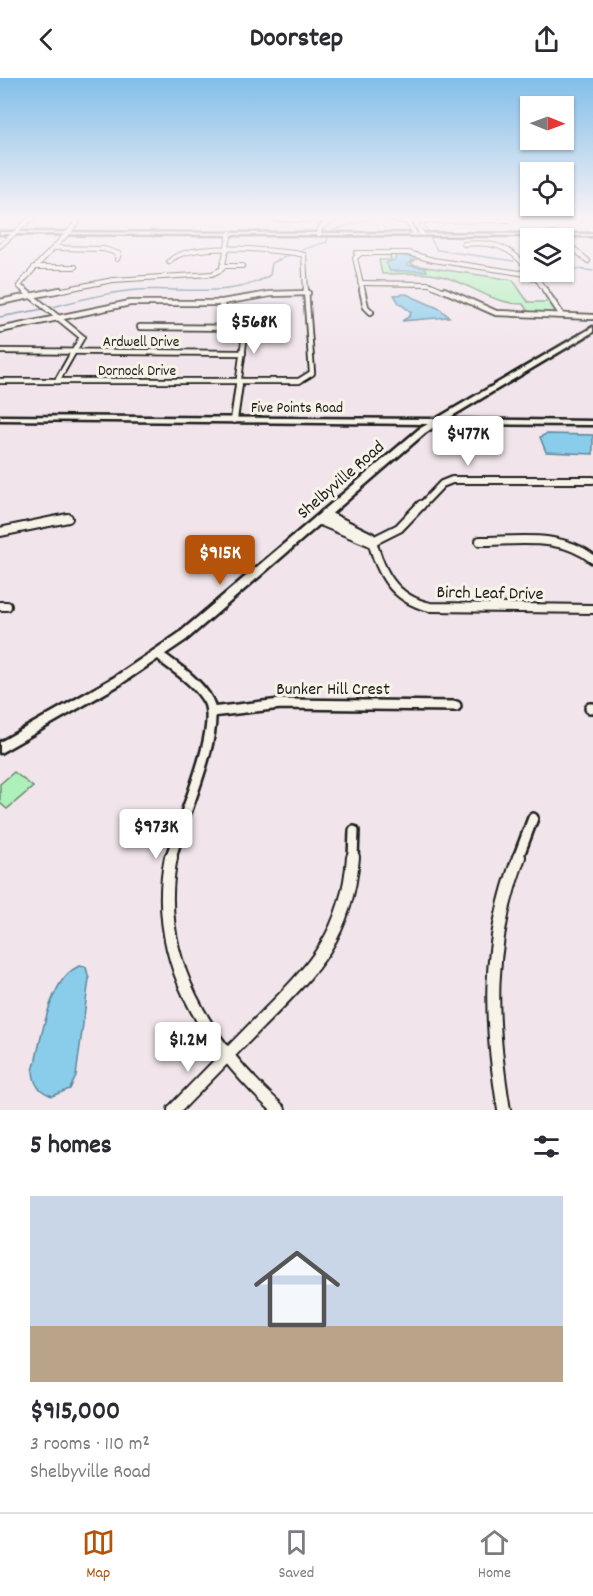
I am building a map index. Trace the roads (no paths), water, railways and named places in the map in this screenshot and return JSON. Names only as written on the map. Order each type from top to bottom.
[{"type":"street","points":[[0,330],[129,303],[219,302],[274,293],[308,293],[306,265]]},
{"type":"street","points":[[356,265],[366,307],[371,312]]},
{"type":"street","points":[[468,265],[520,273]]},
{"type":"street","points":[[0,302],[120,279],[198,277],[216,273],[222,266],[242,266]]},
{"type":"street","points":[[57,381],[82,340],[81,336],[19,286],[34,267],[75,267]]},
{"type":"street","points":[[360,282],[425,283],[491,312],[593,316]]},
{"type":"street","points":[[539,282],[561,314]]},
{"type":"street","name":"Dornock Drive","points":[[0,381],[287,383],[309,376],[314,369],[308,293]]},
{"type":"street","points":[[219,302],[223,310],[243,328],[243,353],[234,420]]},
{"type":"street","points":[[140,327],[243,328]]},
{"type":"street","name":"Shelbyville Road","points":[[0,748],[158,654],[195,626],[415,436],[436,421],[593,329]]},
{"type":"street","name":"Ardwell Drive","points":[[0,351],[243,353]]},
{"type":"street","name":"Five Points Road","points":[[0,418],[593,423]]},
{"type":"street","points":[[321,517],[370,542],[399,528],[442,484],[452,480],[593,480]]},
{"type":"street","points":[[0,532],[68,518]]},
{"type":"street","points":[[480,541],[565,543],[583,550],[593,559]]},
{"type":"street","name":"Birch Leaf Drive","points":[[370,542],[389,585],[399,594],[416,603],[434,607],[593,609]]},
{"type":"street","points":[[158,654],[204,695],[211,712],[210,734],[171,858],[167,914],[175,958],[191,1004],[210,1038],[255,1090],[279,1110]]},
{"type":"street","name":"Bunker Hill Crest","points":[[211,712],[281,704],[456,706]]},
{"type":"street","points":[[504,1110],[493,1038],[492,969],[500,916],[533,818]]},
{"type":"street","points":[[174,1110],[309,973],[334,936],[350,897],[354,870],[354,831]]},
{"type":"water","points":[[387,265],[408,265],[425,268],[427,271],[390,271]]},
{"type":"water","points":[[406,294],[440,309],[449,317],[402,321],[410,316],[411,312],[399,303],[394,295]]},
{"type":"water","points":[[546,434],[593,435],[593,454],[546,452],[540,437]]},
{"type":"water","points":[[80,966],[86,967],[89,979],[76,1076],[70,1089],[52,1096],[38,1087],[33,1071],[43,1028],[54,996],[69,972]]},
{"type":"waterway","points":[[52,307],[127,291],[223,290],[239,287],[270,275],[272,265]]},
{"type":"waterway","points":[[574,268],[593,271]]},
{"type":"waterway","points":[[0,317],[43,309]]}]
